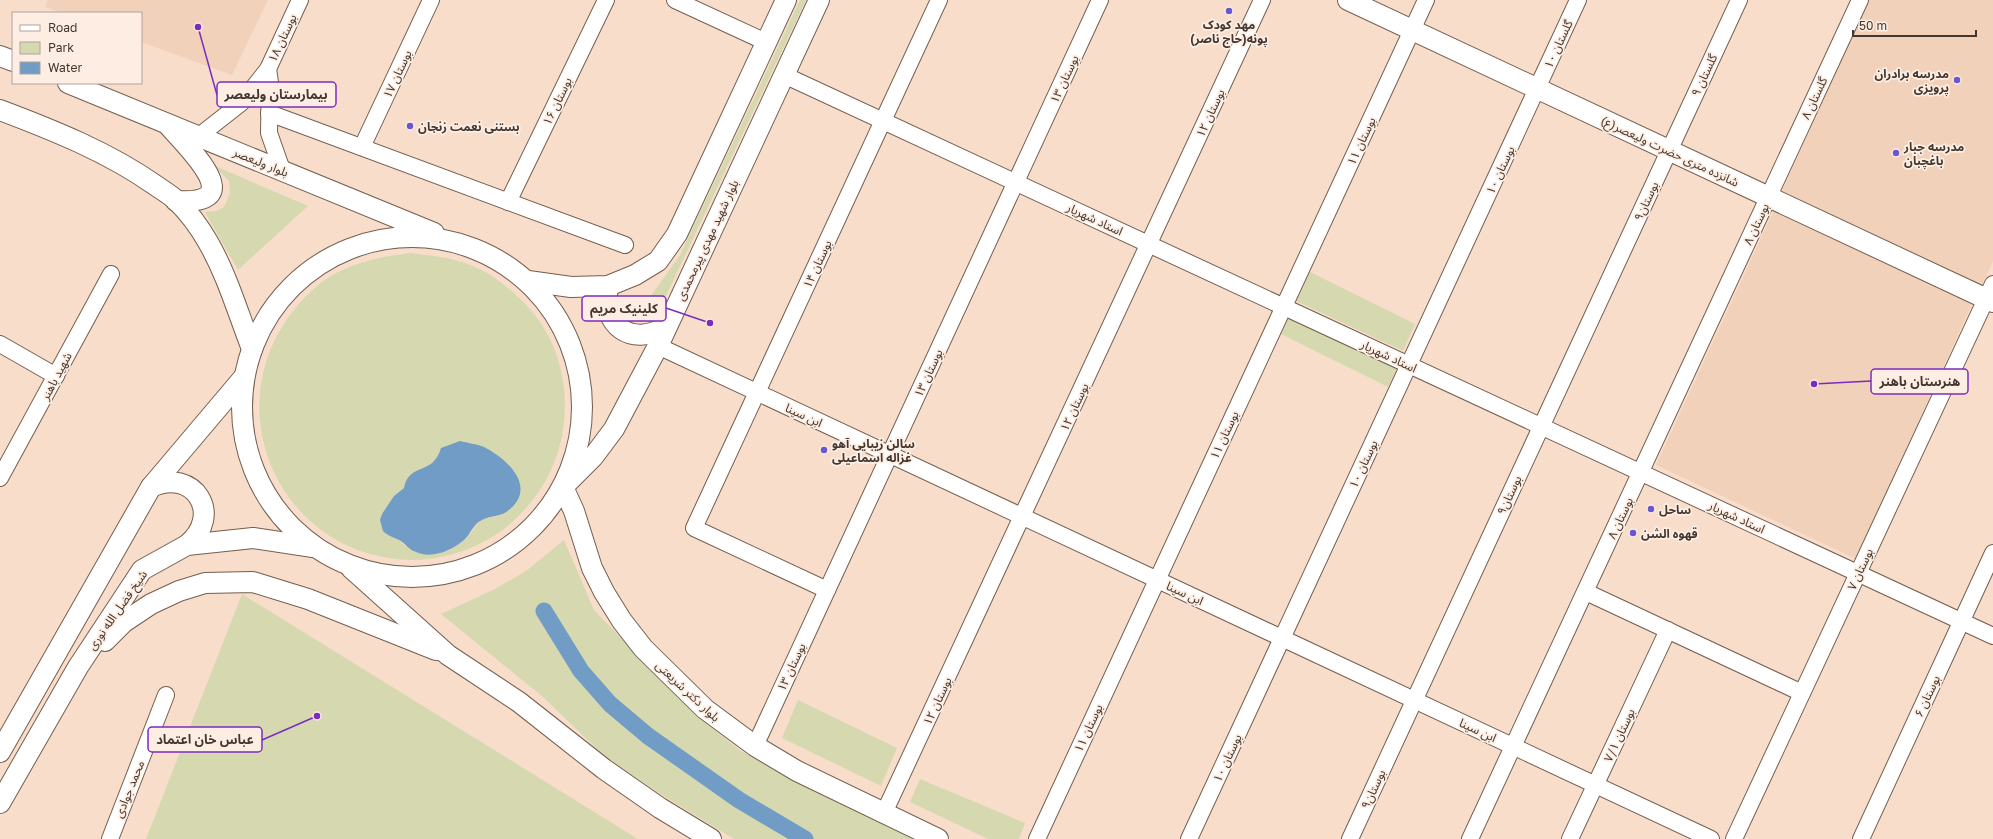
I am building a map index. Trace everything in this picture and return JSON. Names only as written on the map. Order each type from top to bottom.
[{"type":"main road","points":[[528,282],[571,287],[608,286],[635,275],[658,261],[677,234],[786,0]]},
{"type":"main road","name":"بلوار شهید مهدی پیرمحمدی","points":[[563,487],[593,457],[614,429],[658,346],[819,0]]},
{"type":"main road","name":"شانزده متری حضرت ولیعصر(ع)","points":[[1348,0],[1768,197],[1991,295]]},
{"type":"main road","points":[[0,56],[12,61]]},
{"type":"main road","name":"بلوار ولیعصر","points":[[71,84],[454,241]]},
{"type":"main road","points":[[0,110],[29,121],[108,157],[140,175],[176,200],[196,224],[208,242],[228,286],[252,349]]},
{"type":"main road","points":[[164,121],[207,170],[212,186],[210,193],[205,198],[188,202],[176,200]]},
{"type":"main road","points":[[348,566],[386,576],[424,578],[463,571],[498,555],[530,532],[554,502],[563,487],[578,445],[583,400],[575,356],[556,316],[528,282],[494,257],[454,241],[413,236],[371,240],[332,256],[298,279],[270,311],[252,349],[244,377],[242,416],[248,454],[262,489],[285,521],[313,546],[348,566],[448,655],[519,702],[604,769],[660,808],[710,839]]},
{"type":"main road","points":[[608,286],[606,300],[608,314],[616,325],[627,333],[641,336],[654,334],[666,327]]},
{"type":"main road","points":[[0,752],[152,487],[244,377]]},
{"type":"main road","points":[[152,487],[161,482],[172,481],[183,483],[192,489],[199,497],[204,507],[205,518],[202,528],[196,538],[187,544]]},
{"type":"main road","name":"بلوار دکتر شریعتی","points":[[563,487],[574,511],[592,568],[604,592],[622,621],[643,648],[705,709],[755,746],[797,771],[938,839]]},
{"type":"main road","name":"شیخ فضل الله نوری","points":[[0,803],[78,667],[142,570],[187,544],[253,538],[313,546]]},
{"type":"main road","points":[[78,667],[124,622],[151,604],[179,591],[205,583],[225,582],[253,582],[308,599],[448,655]]},
{"type":"street","name":"بوستان ۱۸","points":[[282,170],[269,133],[270,82],[268,69],[300,0]]},
{"type":"street","name":"بوستان ۱۷","points":[[362,147],[431,0]]},
{"type":"street","name":"بوستان ۱۶","points":[[508,202],[606,0]]},
{"type":"street","points":[[675,0],[766,42]]},
{"type":"street","name":"بوستان ۱۴","points":[[827,590],[694,528],[939,0]]},
{"type":"street","name":"بوستان ۱۳","points":[[755,746],[1100,0]]},
{"type":"street","name":"بوستان ۱۲","points":[[884,813],[1023,517],[1262,0]]},
{"type":"street","name":"بوستان ۱۱","points":[[1036,839],[1426,0]]},
{"type":"street","name":"گلستان ۱۰","points":[[1537,89],[1578,0]]},
{"type":"street","name":"گلستان ۹","points":[[1669,150],[1739,0]]},
{"type":"street","name":"گلستان ۸","points":[[1768,197],[1860,0]]},
{"type":"street","points":[[199,136],[224,119],[241,103],[268,69]]},
{"type":"street","name":"استاد شهریار","points":[[784,75],[1993,636]]},
{"type":"street","name":"بوستان ۱۰","points":[[1189,839],[1537,89]]},
{"type":"street","points":[[270,113],[625,246]]},
{"type":"street","name":"بوستان۹","points":[[1350,839],[1669,150]]},
{"type":"street","name":"بوستان ۸","points":[[1470,839],[1586,592],[1768,197]]},
{"type":"street","name":"شهید باهنر","points":[[0,478],[111,274]]},
{"type":"street","name":"بوستان ۷","points":[[1734,839],[1991,295]]},
{"type":"street","points":[[0,344],[56,376]]},
{"type":"street","name":"ابن سینا","points":[[658,346],[1711,839]]},
{"type":"street","name":"بوستان ۶","points":[[1861,839],[1993,553]]},
{"type":"street","points":[[1586,592],[1802,693]]},
{"type":"street","name":"بوستان ۷/۱","points":[[1570,839],[1668,630]]},
{"type":"street","name":"محمد جوادی","points":[[110,839],[166,695]]},
{"type":"shaded area","points":[[48,0],[268,0],[232,75],[142,42],[142,12],[59,12],[45,7]]},
{"type":"shaded area","name":"مدرسه جبار باغچبان","points":[[1869,0],[1993,0],[1993,261],[1981,287],[1781,193]]},
{"type":"shaded area","points":[[1774,210],[1972,304],[1856,559],[1656,465]]},
{"type":"green space","points":[[800,0],[806,0],[656,317],[638,322],[633,317],[645,304],[680,255]]},
{"type":"green space","points":[[213,165],[308,206],[238,270],[205,212],[216,211],[224,207],[230,193],[229,181]]},
{"type":"green space","points":[[410,253],[441,257],[480,269],[512,291],[526,305],[544,328],[554,348],[561,369],[565,414],[562,436],[556,458],[547,478],[525,510],[502,531],[476,546],[446,556],[420,560],[401,560],[373,555],[355,549],[323,531],[297,508],[278,480],[265,448],[260,415],[262,380],[272,347],[290,315],[311,291],[336,273],[363,262]],"holes":[[[439,455],[498,516],[480,521],[468,536],[460,543],[451,549],[438,554],[405,546],[399,540],[392,537],[380,520],[394,496],[404,488],[406,481],[414,473],[430,464]]]},
{"type":"green space","points":[[1308,271],[1415,324],[1403,351],[1294,300]]},
{"type":"green space","points":[[1289,314],[1398,366],[1388,387],[1281,334]]},
{"type":"green space","points":[[564,540],[594,610],[695,715],[741,751],[811,790],[915,839],[734,839],[662,795],[602,754],[543,697],[441,614],[495,589],[526,571]]},
{"type":"green space","points":[[242,594],[638,839],[146,839]]},
{"type":"green space","points":[[798,700],[897,748],[881,786],[782,738]]},
{"type":"green space","points":[[920,779],[1025,823],[1019,839],[988,839],[910,802]]},
{"type":"water","points":[[460,441],[484,447],[493,452],[509,465],[519,482],[520,491],[518,500],[507,512],[485,518],[479,522],[464,540],[453,548],[441,553],[428,555],[414,551],[401,541],[383,531],[380,520],[382,514],[394,496],[404,488],[411,475],[433,462],[441,448]]},
{"type":"waterway","points":[[544,611],[581,671],[610,704],[648,736],[739,800],[805,839]]},
{"type":"place","name":"مهد کودک پونه(حاج ناصر)","points":[[1229,11]]},
{"type":"place","name":"بیمارستان ولیعصر","points":[[198,27]]},
{"type":"place","name":"مدرسه برادران پرویزی","points":[[1957,80]]},
{"type":"place","name":"بستنی نعمت زنجان","points":[[410,126]]},
{"type":"place","name":"مدرسه جبار باغچبان","points":[[1896,153]]},
{"type":"place","name":"کلینیک مریم","points":[[710,323]]},
{"type":"place","name":"هنرستان باهنر","points":[[1814,384]]},
{"type":"place","name":"سالن زیبایی آهو غزاله اسماعیلی","points":[[824,450]]},
{"type":"place","name":"ساحل","points":[[1651,509]]},
{"type":"place","name":"قهوه الشن","points":[[1633,533]]},
{"type":"place","name":"عباس خان اعتماد","points":[[317,716]]}]
